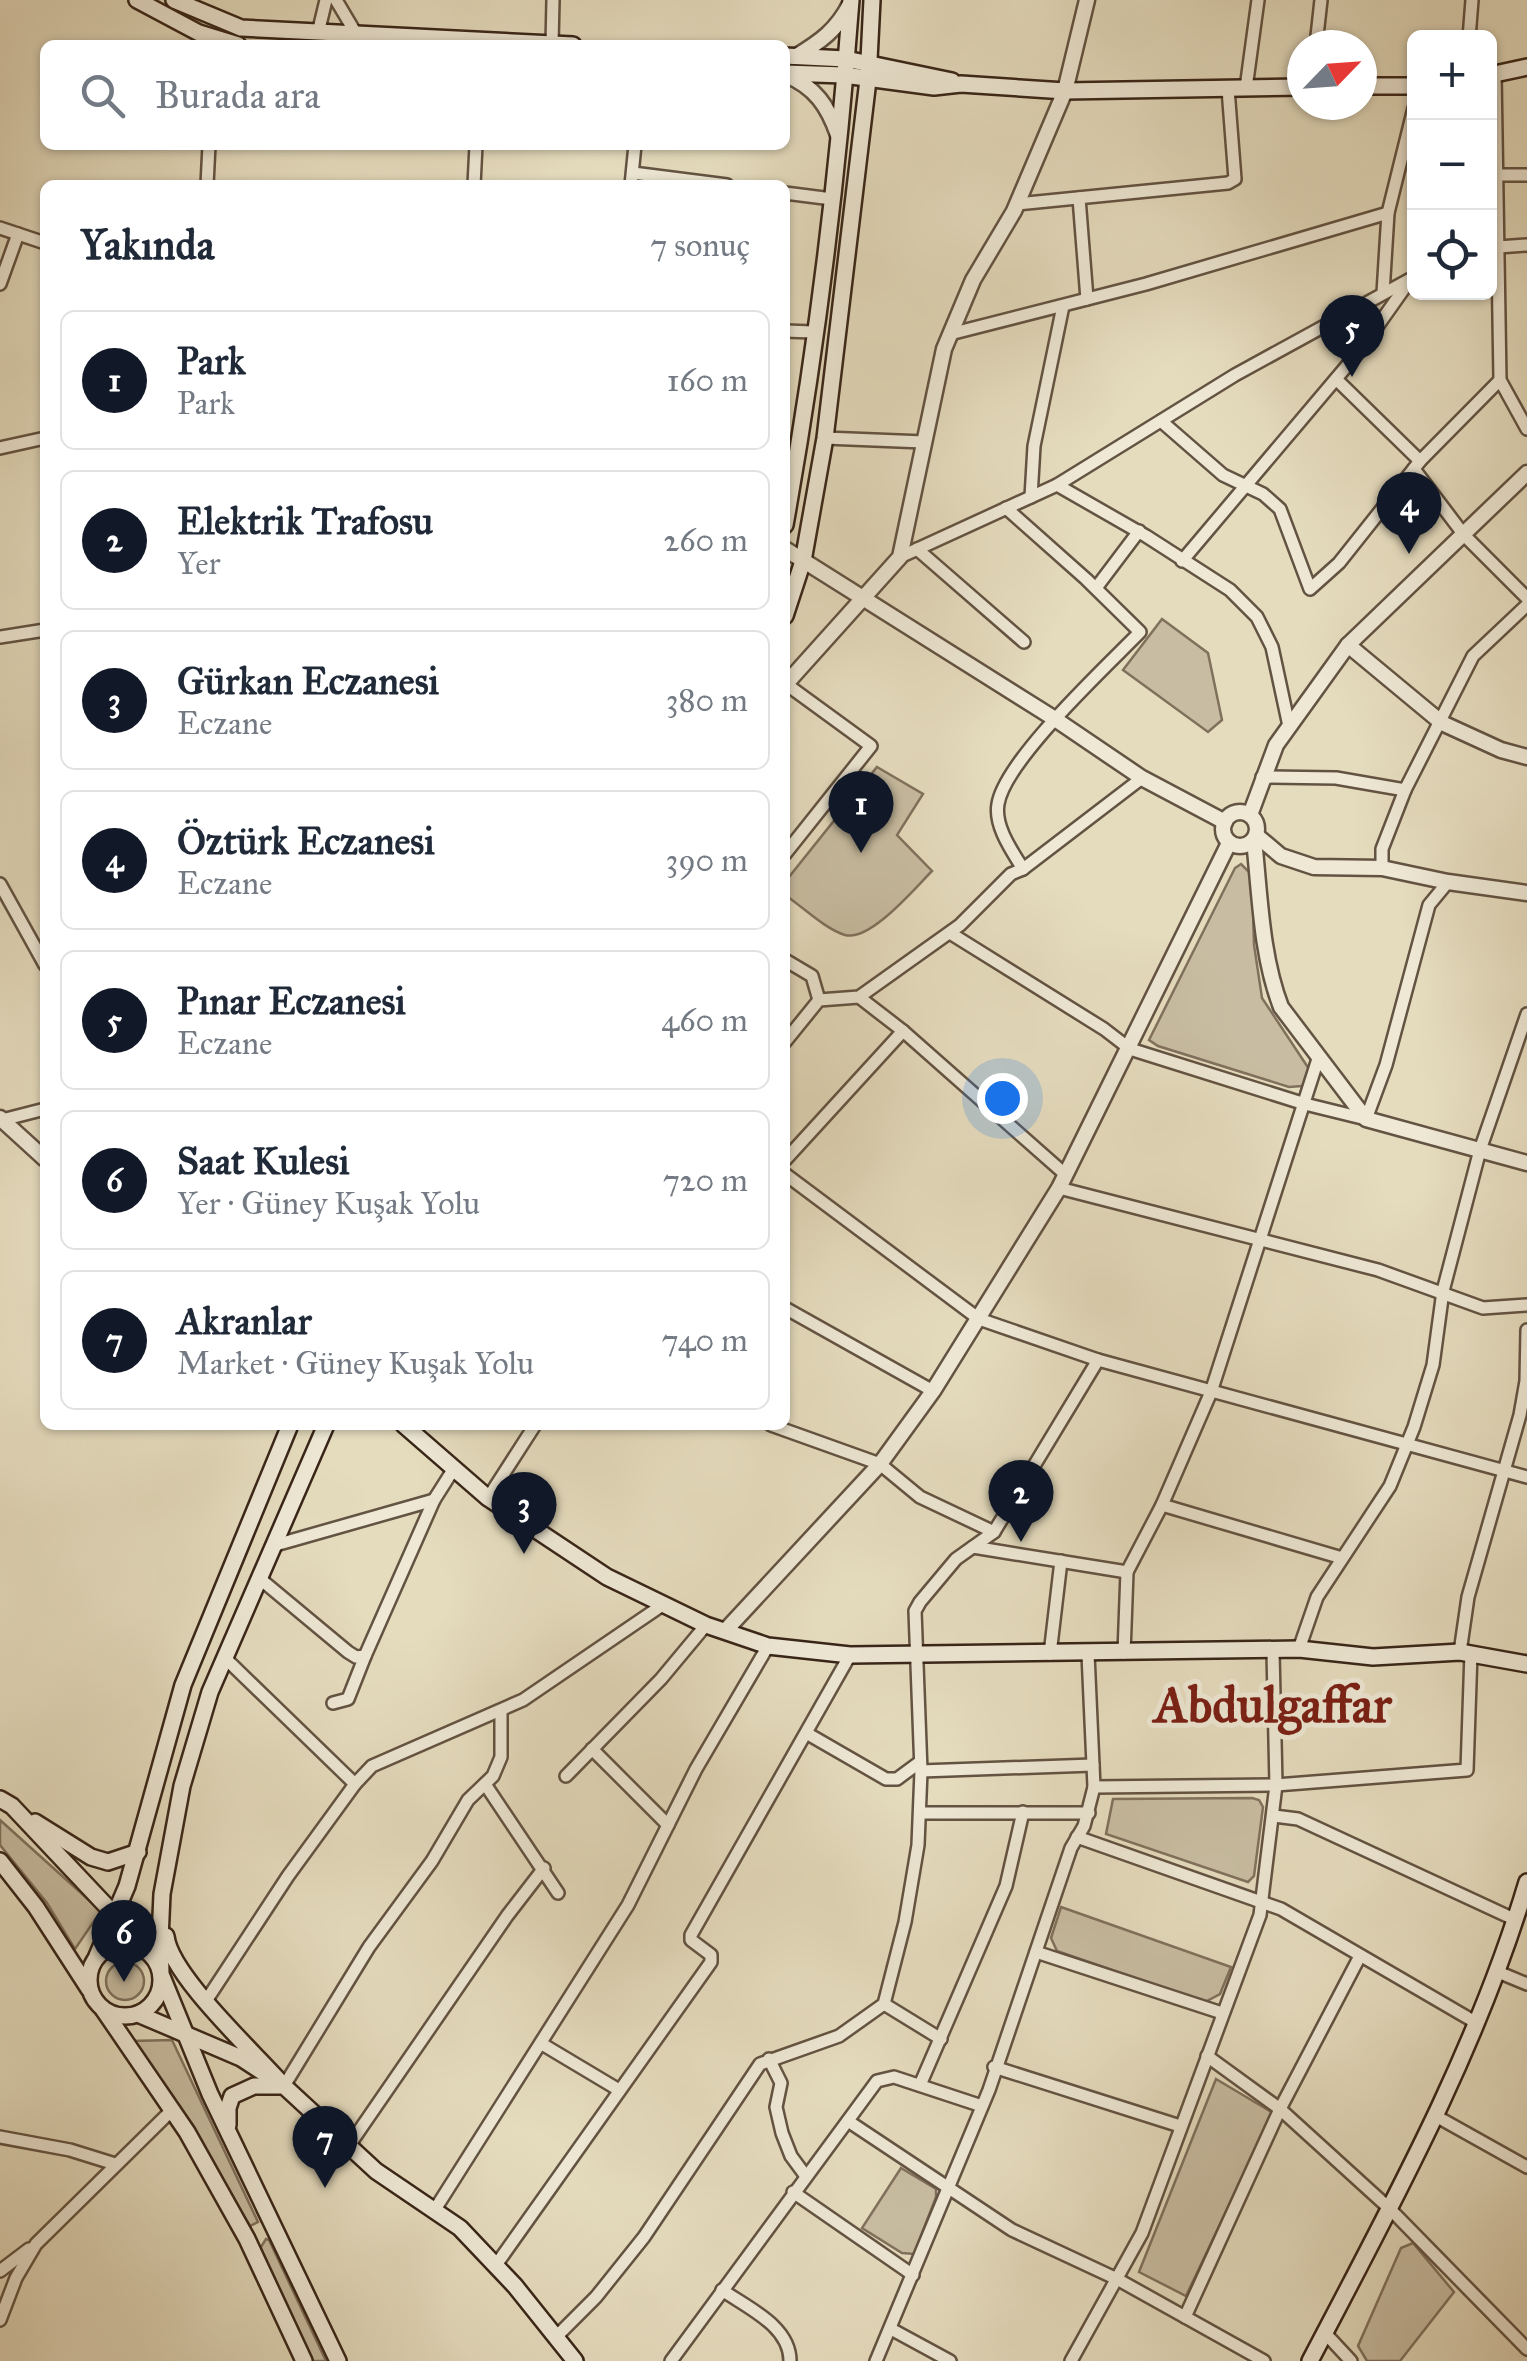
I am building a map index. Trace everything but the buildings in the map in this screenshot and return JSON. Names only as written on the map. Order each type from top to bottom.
[{"type":"main road","points":[[137,0],[209,40]]},
{"type":"main road","points":[[174,0],[241,28],[486,40]]},
{"type":"main road","points":[[790,601],[803,561],[825,438],[872,0]]},
{"type":"main road","points":[[790,497],[810,387],[813,332],[839,139],[850,2]]},
{"type":"main road","points":[[790,56],[934,86],[961,84],[1065,91],[1287,87]]},
{"type":"main road","points":[[790,73],[846,67]]},
{"type":"main road","points":[[1497,73],[1527,68]]},
{"type":"main road","points":[[1377,86],[1407,86]]},
{"type":"main road","points":[[90,1990],[90,1966],[117,1916],[184,1685],[288,1430]]},
{"type":"main road","points":[[138,2014],[156,1998],[162,1894],[182,1786],[210,1692],[324,1430]]},
{"type":"main road","points":[[409,1430],[488,1498],[606,1577],[706,1626],[768,1646],[850,1655],[1300,1649],[1373,1657],[1465,1652],[1527,1664]]},
{"type":"main road","points":[[6,1802],[91,1857],[108,1862],[138,1852]]},
{"type":"main road","points":[[6,1802],[150,1953],[228,2132],[338,2361]]},
{"type":"main road","points":[[0,1861],[36,1907],[172,2110],[248,2239],[304,2361]]},
{"type":"main road","points":[[1310,2361],[1390,2209],[1434,2115],[1498,1972],[1527,1882]]},
{"type":"main road","points":[[162,1894],[167,1944],[183,1974],[206,2001],[284,2086],[348,2146],[460,2228],[575,2361]]},
{"type":"main road","points":[[96,1956],[106,1948],[128,1944],[150,1953]]},
{"type":"main road","points":[[103,2009],[114,2015],[138,2014],[242,2058],[284,2086]]},
{"type":"main road","points":[[228,2132],[232,2096],[254,2086],[284,2086]]},
{"type":"main road","points":[[248,2239],[274,2228]]},
{"type":"street","points":[[320,29],[326,0]]},
{"type":"street","points":[[336,0],[355,32]]},
{"type":"street","points":[[552,40],[553,0]]},
{"type":"street","points":[[900,557],[944,349],[973,280],[1017,204],[1065,91],[1087,0]]},
{"type":"street","points":[[1246,88],[1258,0]]},
{"type":"street","points":[[1318,30],[1321,0]]},
{"type":"street","points":[[1470,30],[1472,0]]},
{"type":"street","points":[[790,56],[830,34],[840,24],[850,2]]},
{"type":"street","points":[[790,77],[814,91],[830,114],[839,139]]},
{"type":"street","points":[[1017,204],[1235,179],[1228,89]]},
{"type":"street","points":[[1383,294],[1388,213],[1411,120]]},
{"type":"street","points":[[207,180],[209,150]]},
{"type":"street","points":[[474,180],[476,150]]},
{"type":"street","points":[[632,179],[635,150]]},
{"type":"street","points":[[1497,176],[1527,175]]},
{"type":"street","points":[[790,193],[832,199]]},
{"type":"street","points":[[1079,198],[1087,299]]},
{"type":"street","points":[[950,334],[1063,306],[1388,213]]},
{"type":"street","points":[[0,228],[40,241]]},
{"type":"street","points":[[0,284],[18,234]]},
{"type":"street","points":[[1497,244],[1500,380],[1527,429]]},
{"type":"street","points":[[1498,247],[1527,245]]},
{"type":"street","points":[[790,680],[900,557],[1057,485],[1235,375],[1407,281]]},
{"type":"street","points":[[1182,561],[1336,380],[1407,285]]},
{"type":"street","points":[[1031,496],[1034,446],[1063,306]]},
{"type":"street","points":[[790,330],[813,332]]},
{"type":"street","points":[[1336,380],[1417,465],[1464,535],[1526,597],[1473,656],[1405,790],[1382,849],[1382,868]]},
{"type":"street","points":[[1161,421],[1223,475],[1263,494],[1280,508],[1310,589],[1339,563],[1417,465],[1500,380]]},
{"type":"street","points":[[825,438],[924,442]]},
{"type":"street","points":[[0,448],[40,439]]},
{"type":"street","points":[[1250,815],[1276,745],[1348,646],[1527,473]]},
{"type":"street","points":[[1057,485],[1139,531],[1230,590],[1257,616],[1272,647],[1289,726]]},
{"type":"street","points":[[1006,508],[1140,632],[1015,768],[997,806],[1004,837],[1022,868]]},
{"type":"street","points":[[1096,588],[1139,531]]},
{"type":"street","points":[[916,549],[1024,642]]},
{"type":"street","points":[[790,552],[1056,719],[1142,778],[1225,822]]},
{"type":"street","points":[[0,637],[40,631]]},
{"type":"street","points":[[1348,646],[1442,723],[1501,750],[1527,757]]},
{"type":"street","points":[[790,687],[871,746],[790,848]]},
{"type":"street","points":[[1262,776],[1336,778],[1405,790]]},
{"type":"street","points":[[790,1036],[820,1000],[859,997],[950,932],[1010,874],[1142,778]]},
{"type":"street","points":[[1250,815],[1233,814],[1225,822],[1224,833],[1230,843],[1245,846],[1255,837]]},
{"type":"street","points":[[1250,815],[1256,824],[1273,986],[1281,1007],[1366,1119]]},
{"type":"street","points":[[1255,837],[1281,856],[1314,867],[1382,868],[1527,893]]},
{"type":"street","points":[[725,1631],[880,1464],[933,1391],[1063,1181],[1230,843]]},
{"type":"street","points":[[1366,1119],[1386,1065],[1429,905],[1448,882]]},
{"type":"street","points":[[0,884],[40,957]]},
{"type":"street","points":[[950,932],[1130,1049],[1305,1104],[1527,1163]]},
{"type":"street","points":[[790,963],[812,976],[820,1000]]},
{"type":"street","points":[[859,997],[903,1031],[1063,1181],[1261,1242],[1378,1270],[1484,1308],[1527,1304]]},
{"type":"street","points":[[1300,1649],[1317,1597],[1390,1486],[1407,1445],[1433,1365],[1443,1291],[1480,1150],[1527,1014]]},
{"type":"street","points":[[790,1155],[903,1031]]},
{"type":"street","points":[[1124,1653],[1127,1572],[1162,1505],[1211,1392],[1318,1060]]},
{"type":"street","points":[[1,1120],[40,1110]]},
{"type":"street","points":[[1,1120],[40,1154]]},
{"type":"street","points":[[790,1178],[979,1318],[1098,1360],[1527,1478]]},
{"type":"street","points":[[790,1311],[933,1391]]},
{"type":"street","points":[[1094,1788],[1276,1785],[1467,1770],[1468,1597],[1506,1472],[1526,1381],[1527,1330]]},
{"type":"street","points":[[556,2337],[596,2297],[644,2237],[750,2075],[769,2059],[839,2036],[884,2004],[908,1908],[921,1813],[914,1624],[920,1602],[956,1559],[994,1532],[1098,1360]]},
{"type":"street","points":[[488,1498],[532,1430]]},
{"type":"street","points":[[785,1430],[880,1464],[920,1497],[994,1532]]},
{"type":"street","points":[[333,1704],[348,1699],[434,1500],[453,1470]]},
{"type":"street","points":[[272,1546],[434,1500]]},
{"type":"street","points":[[1162,1505],[1342,1558]]},
{"type":"street","points":[[973,1547],[1127,1572]]},
{"type":"street","points":[[1050,1654],[1061,1561]]},
{"type":"street","points":[[259,1578],[348,1652],[356,1657],[366,1656]]},
{"type":"street","points":[[206,2001],[288,1876],[355,1784],[382,1760],[501,1712],[550,1685],[661,1606]]},
{"type":"street","points":[[566,1776],[706,1626]]},
{"type":"street","points":[[434,2210],[628,1905],[717,1730],[768,1646]]},
{"type":"street","points":[[1071,2361],[1142,2233],[1256,1926],[1276,1785],[1273,1652]]},
{"type":"street","points":[[876,2361],[982,2106],[1088,1812],[1094,1788],[1088,1654]]},
{"type":"street","points":[[496,2266],[710,1962],[710,1955],[691,1936],[850,1655]]},
{"type":"street","points":[[224,1658],[355,1784]]},
{"type":"street","points":[[284,2086],[369,1946],[432,1861],[468,1800],[494,1776],[501,1757],[501,1712]]},
{"type":"street","points":[[808,1734],[886,1779],[897,1779],[921,1766],[1093,1766]]},
{"type":"street","points":[[592,1750],[668,1824]]},
{"type":"street","points":[[485,1784],[558,1893]]},
{"type":"street","points":[[920,2086],[1010,1873],[1024,1812]]},
{"type":"street","points":[[921,1813],[1088,1812]]},
{"type":"street","points":[[1274,1816],[1298,1819],[1516,1920]]},
{"type":"street","points":[[1077,1837],[1262,1900],[1475,2022]]},
{"type":"street","points":[[348,2146],[506,1916],[544,1868]]},
{"type":"street","points":[[1036,1952],[1222,2013]]},
{"type":"street","points":[[1185,2317],[1280,2109],[1360,1956]]},
{"type":"street","points":[[1498,1972],[1527,1984]]},
{"type":"street","points":[[884,2004],[941,2038]]},
{"type":"street","points":[[542,2044],[620,2090]]},
{"type":"street","points":[[1206,2056],[1280,2109],[1390,2209],[1527,2349]]},
{"type":"street","points":[[769,2059],[782,2083],[776,2107],[782,2133],[805,2175]]},
{"type":"street","points":[[994,2067],[1180,2126]]},
{"type":"street","points":[[670,2361],[805,2175],[882,2077],[894,2076],[982,2106]]},
{"type":"street","points":[[0,2271],[36,2244],[172,2110]]},
{"type":"street","points":[[1434,2115],[1527,2167]]},
{"type":"street","points":[[848,2122],[1012,2230],[1117,2279],[1264,2361]]},
{"type":"street","points":[[0,2137],[70,2150],[115,2164]]},
{"type":"street","points":[[793,2192],[913,2274]]},
{"type":"street","points":[[0,2320],[16,2278],[36,2244]]},
{"type":"street","points":[[722,2290],[782,2333],[790,2346],[790,2361]]},
{"type":"street","points":[[891,2330],[950,2361]]},
{"type":"street","points":[[1325,2332],[1351,2361]]},
{"type":"shaded area","points":[[1162,619],[1208,653],[1222,720],[1208,732],[1123,670]]},
{"type":"shaded area","points":[[877,767],[923,794],[897,835],[932,871],[904,901],[867,930],[845,935],[822,923],[790,899],[790,876]]},
{"type":"shaded area","points":[[1241,864],[1252,875],[1254,945],[1262,998],[1309,1069],[1309,1077],[1302,1086],[1289,1087],[1149,1040],[1235,868]]},
{"type":"shaded area","points":[[1252,1798],[1263,1807],[1254,1876],[1248,1882],[1106,1834],[1113,1799]]},
{"type":"shaded area","points":[[0,1820],[101,1911],[75,1949],[47,1903],[0,1845]]},
{"type":"shaded area","points":[[1061,1907],[1231,1967],[1220,1994],[1205,2002],[1057,1951],[1051,1938]]},
{"type":"shaded area","points":[[125,1962],[139,1967],[144,1981],[139,1995],[125,2000],[111,1995],[106,1981],[111,1967]]},
{"type":"shaded area","points":[[172,2040],[258,2222],[250,2226],[133,2041]]},
{"type":"shaded area","points":[[1216,2079],[1273,2113],[1186,2296],[1139,2272]]},
{"type":"shaded area","points":[[901,2168],[936,2189],[914,2254],[902,2253],[862,2228]]},
{"type":"shaded area","points":[[266,2239],[326,2361],[310,2361],[259,2250]]},
{"type":"shaded area","points":[[1413,2243],[1454,2292],[1400,2361],[1367,2361],[1358,2346],[1401,2248]]},
{"type":"place","name":"Pınar Eczanesi","points":[[1352,377]]},
{"type":"place","name":"Öztürk Eczanesi","points":[[1409,554]]},
{"type":"place","name":"Park","points":[[861,853]]},
{"type":"place","name":"Elektrik Trafosu","points":[[1021,1542]]},
{"type":"place","name":"Gürkan Eczanesi","points":[[524,1554]]},
{"type":"place","name":"Saat Kulesi","points":[[124,1982]]},
{"type":"place","name":"Akranlar","points":[[325,2188]]},
{"type":"district","name":"Abdulgaffar","points":[[1273,1705]]}]
